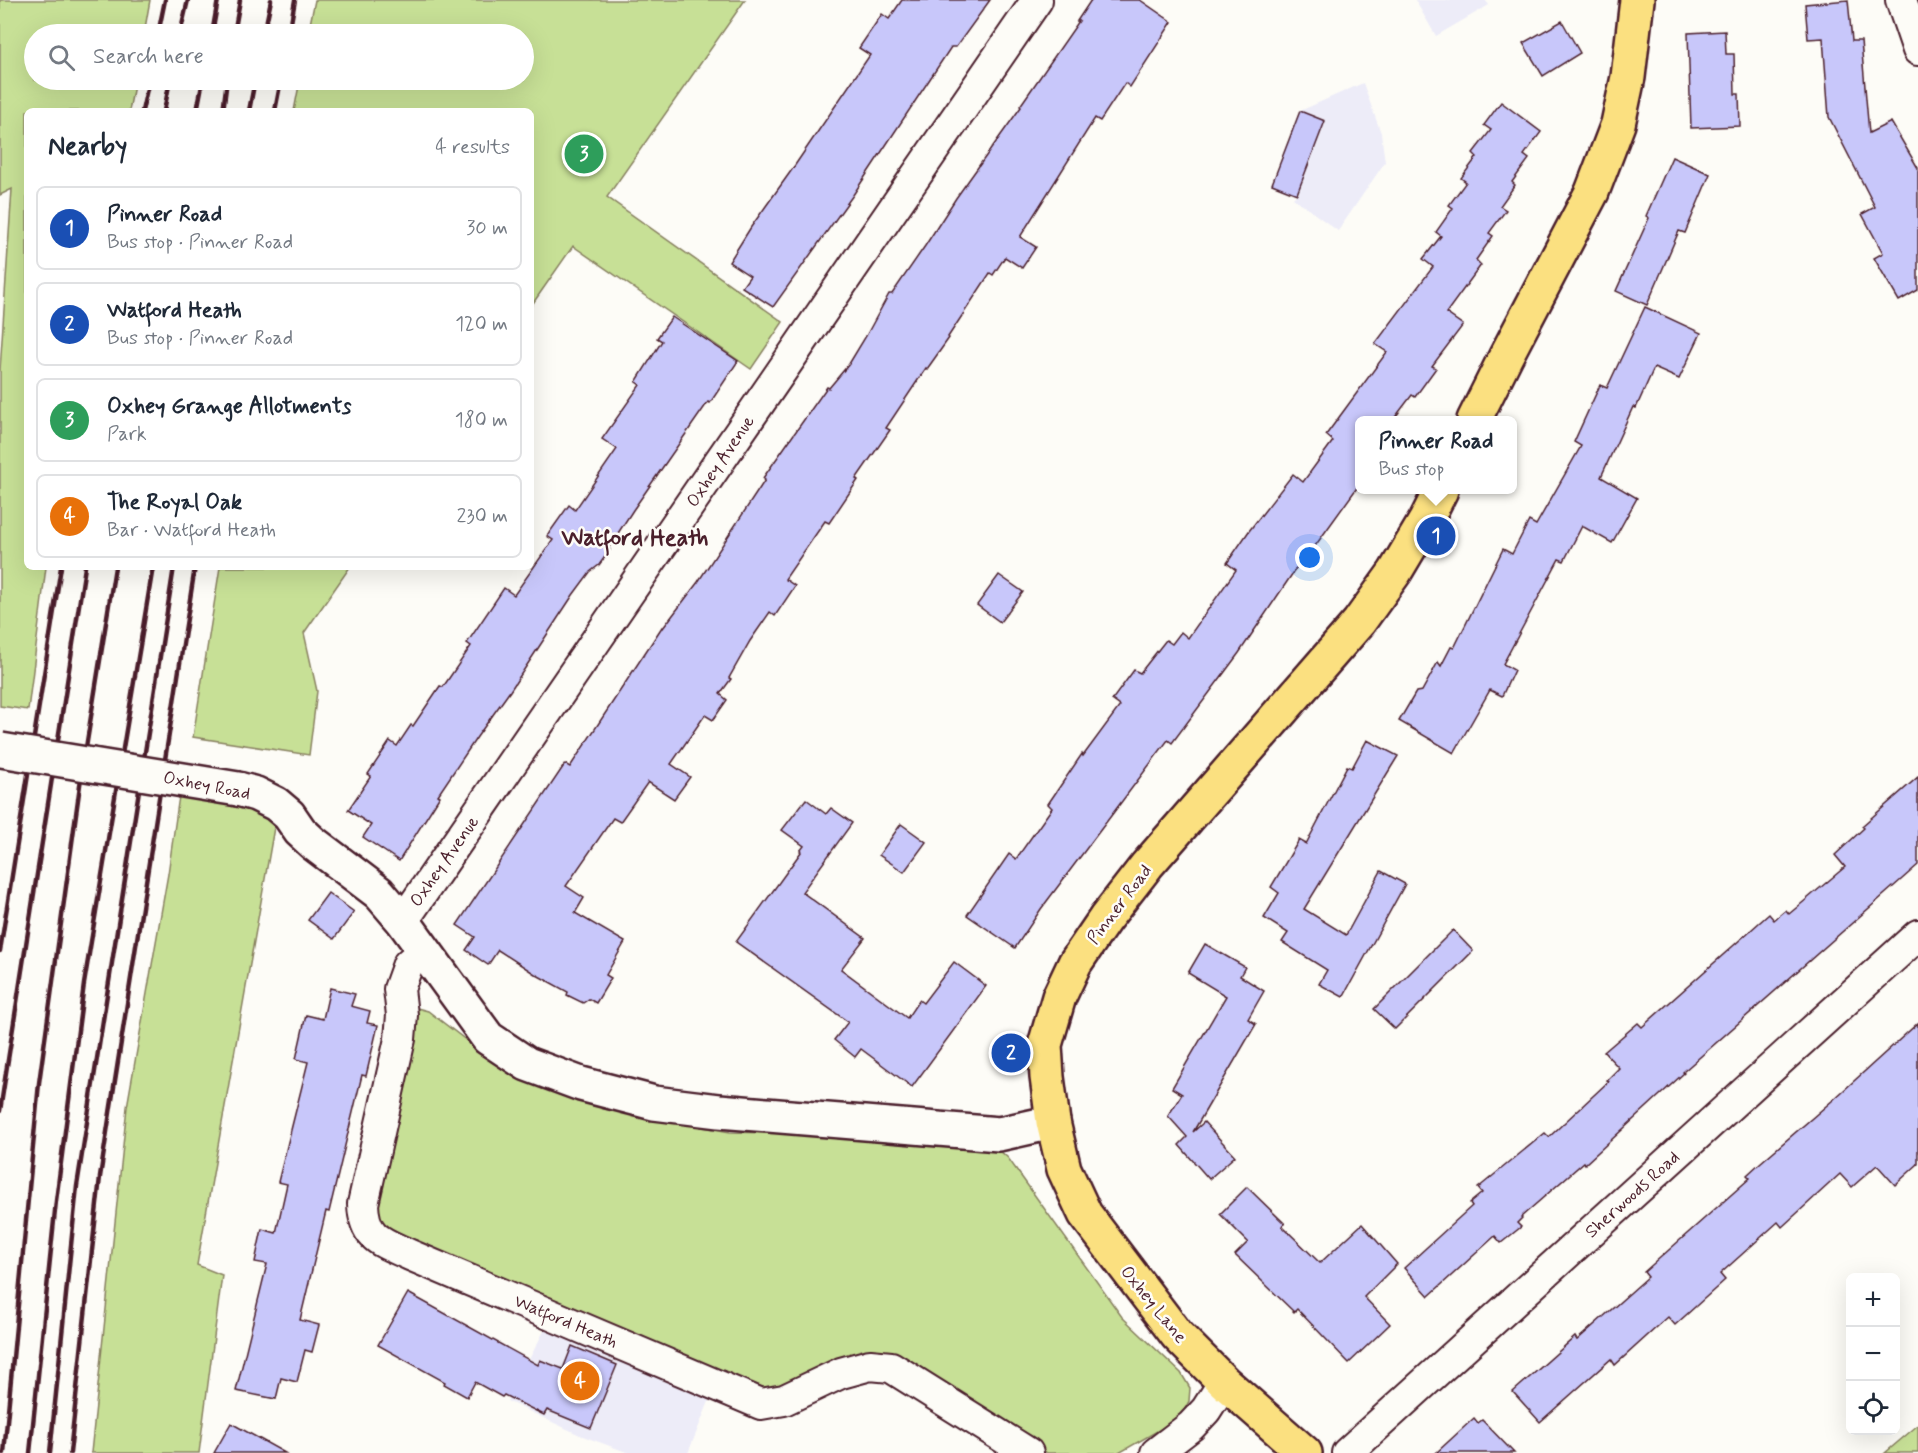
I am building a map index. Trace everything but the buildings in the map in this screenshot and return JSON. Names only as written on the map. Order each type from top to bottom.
[{"type":"main road","points":[[1476,416],[1592,192],[1620,114],[1628,77],[1637,0]]},
{"type":"main road","name":"Pinner Road","points":[[1053,1122],[1045,1045],[1056,1008],[1076,963],[1105,919],[1147,866],[1359,622],[1395,572],[1439,494]]},
{"type":"main road","name":"Oxhey Lane","points":[[1053,1122],[1064,1169],[1085,1214],[1177,1335],[1224,1382],[1305,1453]]},
{"type":"street","name":"Oxhey Avenue","points":[[403,921],[1037,0]]},
{"type":"street","points":[[1900,0],[1918,50]]},
{"type":"street","name":"Oxhey Road","points":[[1,750],[238,789],[256,794],[276,804],[289,815],[300,831],[379,893],[403,921]]},
{"type":"street","points":[[403,921],[488,1038],[527,1064],[581,1084],[654,1103],[719,1111],[970,1132],[999,1134],[1053,1122]]},
{"type":"street","name":"Sherwoods Road","points":[[1347,1453],[1918,935]]},
{"type":"street","name":"Watford Heath","points":[[423,951],[408,964],[399,988],[402,1015],[400,1039],[363,1204],[363,1221],[369,1232],[386,1244],[761,1404],[784,1400],[841,1373],[870,1365],[891,1367],[1028,1453]]},
{"type":"street","points":[[1156,1453],[1191,1426],[1206,1410],[1224,1382]]},
{"type":"shaded area","points":[[1415,0],[1485,0],[1489,5],[1436,36]]},
{"type":"shaded area","points":[[1363,83],[1381,133],[1385,162],[1338,231],[1293,198],[1297,194],[1325,121],[1300,111]]},
{"type":"shaded area","points":[[545,1329],[710,1399],[688,1453],[629,1453],[580,1435],[507,1401]]},
{"type":"green space","points":[[0,0],[150,0],[146,24],[24,24],[24,90],[133,90],[130,108],[24,108],[24,570],[46,570],[28,710],[0,706],[0,370],[12,189],[0,195]]},
{"type":"green space","points":[[315,0],[745,0],[607,197],[783,322],[751,369],[573,246],[534,302],[534,108],[295,108],[298,90],[534,90],[534,24],[310,24]]},
{"type":"green space","points":[[220,570],[348,570],[304,633],[317,691],[309,755],[193,737]]},
{"type":"green space","points":[[185,795],[235,803],[275,822],[197,1265],[222,1275],[199,1453],[91,1453],[127,1107],[168,874],[179,797]]},
{"type":"green space","points":[[417,1008],[428,1011],[510,1074],[604,1109],[730,1132],[896,1136],[987,1146],[1000,1151],[1008,1158],[1122,1317],[1181,1373],[1190,1388],[1189,1401],[1180,1418],[1119,1453],[1047,1453],[889,1352],[765,1398],[406,1240],[372,1213],[410,1016]]},
{"type":"green space","points":[[1918,1425],[1918,1453],[1885,1453]]},
{"type":"railway","points":[[160,24],[165,0]]},
{"type":"railway","points":[[182,24],[188,0]]},
{"type":"railway","points":[[214,24],[218,0]]},
{"type":"railway","points":[[236,24],[240,0]]},
{"type":"railway","points":[[266,24],[271,0]]},
{"type":"railway","points":[[291,24],[295,0]]},
{"type":"railway","points":[[143,108],[147,90]]},
{"type":"railway","points":[[165,108],[168,90]]},
{"type":"railway","points":[[198,108],[201,90]]},
{"type":"railway","points":[[223,108],[226,90]]},
{"type":"railway","points":[[250,108],[253,90]]},
{"type":"railway","points":[[276,108],[279,90]]},
{"type":"railway","points":[[0,951],[61,570]]},
{"type":"railway","points":[[0,1111],[85,570]]},
{"type":"railway","points":[[4,1453],[39,1083],[80,785],[115,570]]},
{"type":"railway","points":[[30,1453],[56,1201],[84,984],[153,570]]},
{"type":"railway","points":[[50,1453],[77,1186],[174,570]]},
{"type":"railway","points":[[70,1453],[100,1177],[195,570]]},
{"type":"place","name":"Oxhey Grange Allotments","points":[[584,154]]},
{"type":"place","name":"Pinner Road","points":[[1436,536]]},
{"type":"place","name":"Watford Heath","points":[[1011,1053]]},
{"type":"place","name":"The Royal Oak","points":[[580,1381]]},
{"type":"district","name":"Watford Heath","points":[[635,537]]}]
